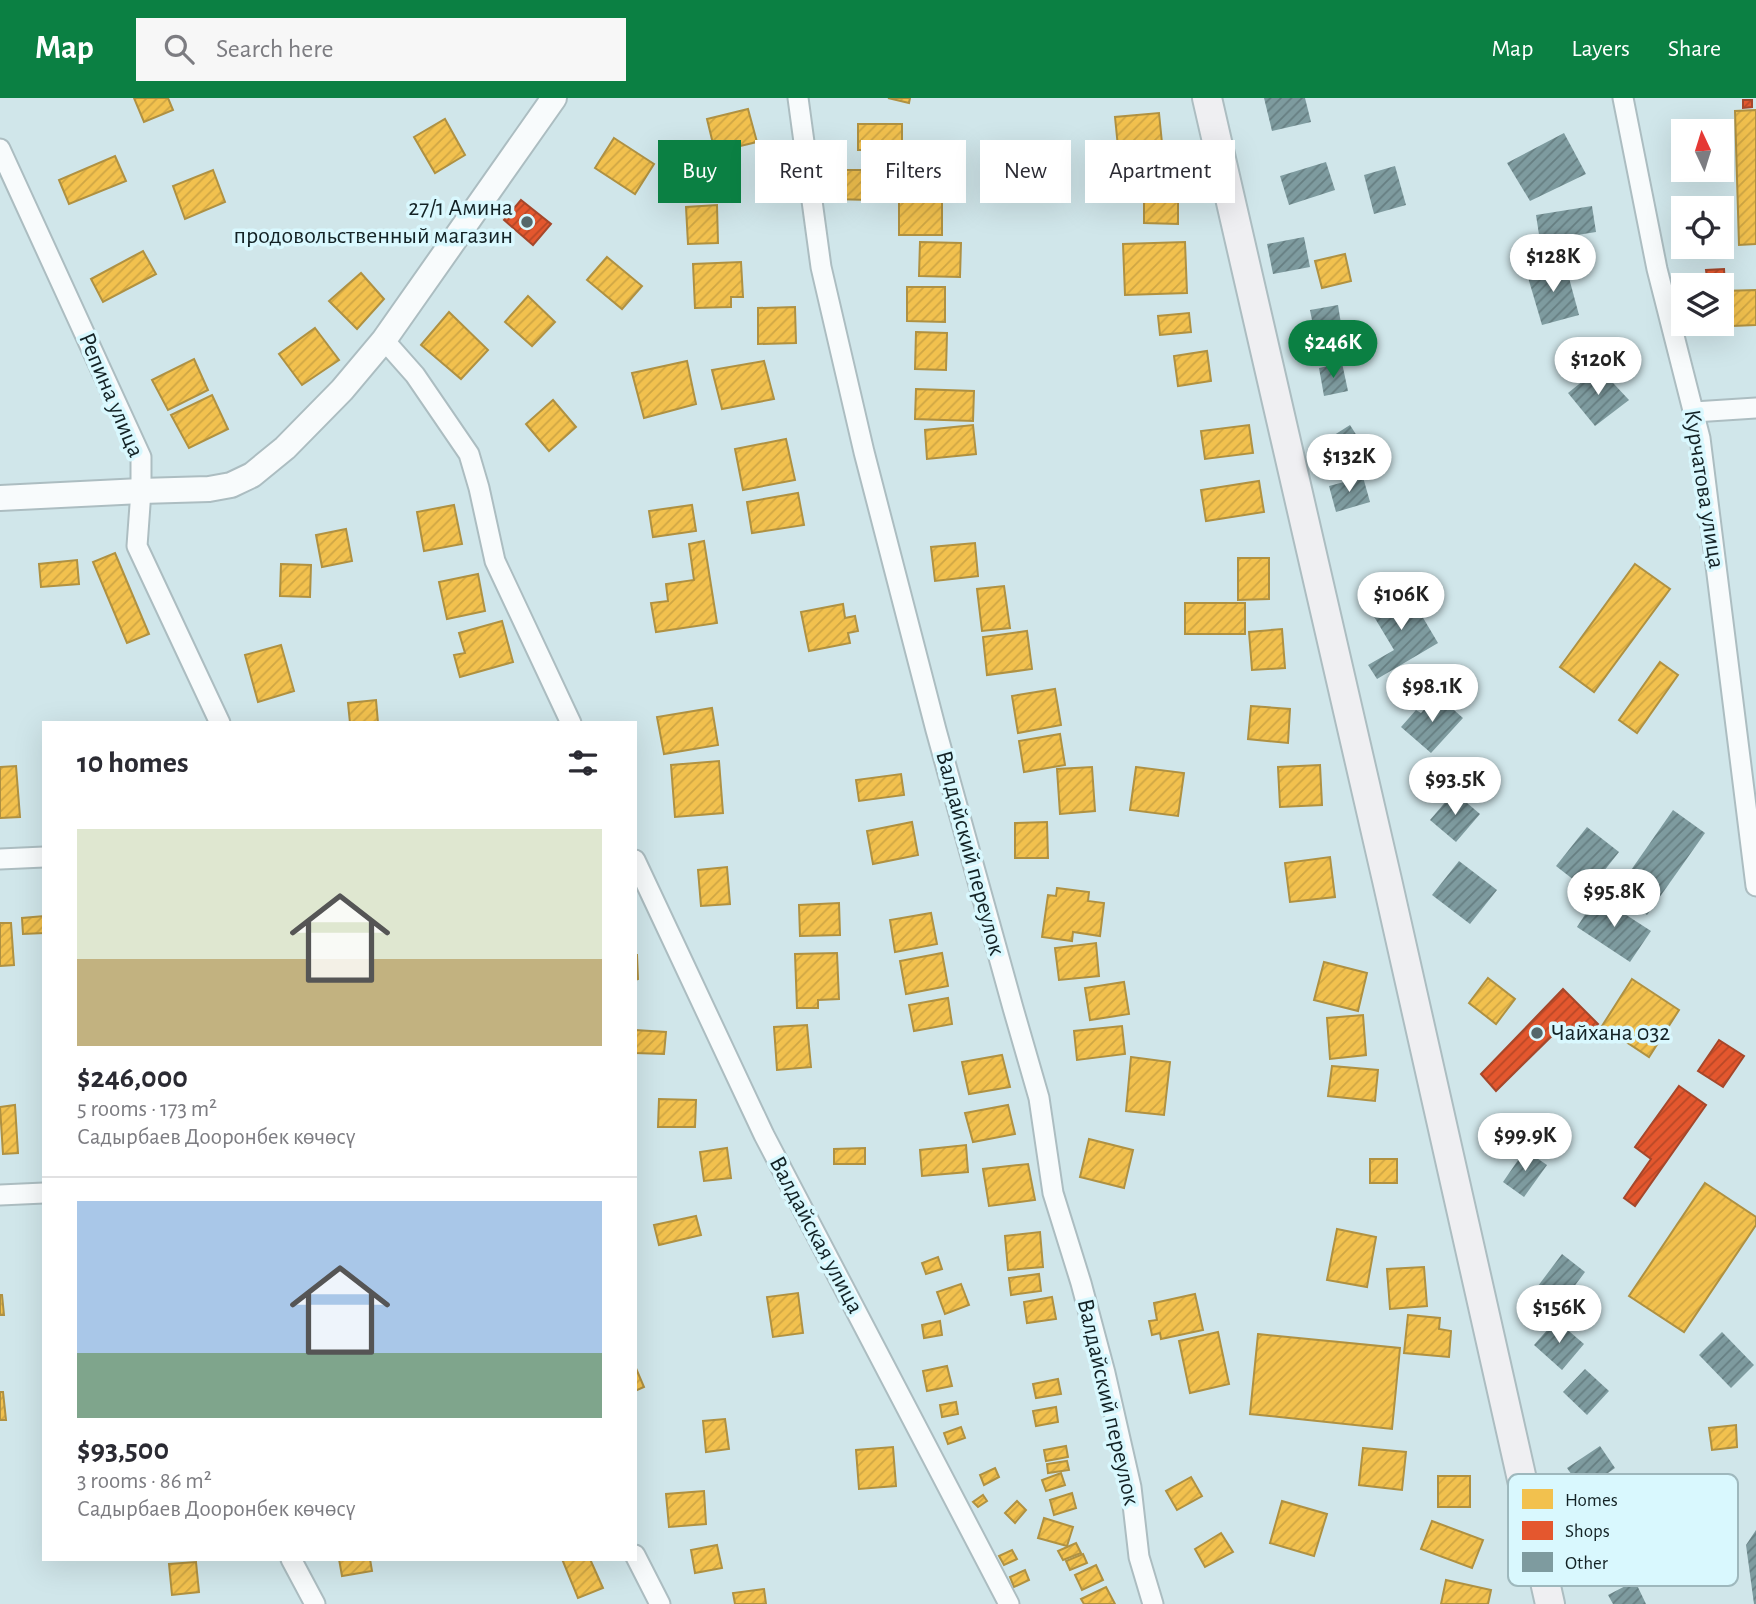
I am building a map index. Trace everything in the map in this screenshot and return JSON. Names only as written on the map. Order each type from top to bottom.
[{"type":"main road","points":[[1208,98],[1521,1474]]},
{"type":"main road","points":[[1546,1586],[1550,1604]]},
{"type":"street","points":[[0,498],[209,489],[232,485],[252,475],[314,419],[384,340],[554,98]]},
{"type":"street","name":"Валдайский переулок","points":[[798,98],[821,267],[864,452],[936,730],[1039,1098],[1053,1193],[1105,1373],[1131,1488],[1139,1557],[1153,1604]]},
{"type":"street","name":"Курчатова улица","points":[[1623,98],[1657,269],[1700,438],[1756,886]]},
{"type":"street","name":"Репина улица","points":[[0,149],[141,457],[142,491],[137,546],[219,721]]},
{"type":"street","points":[[384,340],[415,375],[469,454],[495,561],[570,721]]},
{"type":"street","points":[[1694,412],[1756,408]]},
{"type":"street","points":[[0,859],[42,857]]},
{"type":"street","name":"Валдайская улица","points":[[637,864],[764,1135],[1009,1604]]},
{"type":"street","points":[[0,1195],[42,1193]]},
{"type":"street","points":[[637,1559],[660,1604]]},
{"type":"street","points":[[292,1561],[315,1604]]},
{"type":"building: Homes","points":[[134,98],[168,98],[173,110],[144,122]]},
{"type":"building: Homes","points":[[888,98],[910,98],[909,103]]},
{"type":"building: Homes","points":[[748,109],[756,140],[741,146],[741,140],[712,140],[707,119]]},
{"type":"building: Homes","points":[[1756,110],[1756,244],[1739,245],[1735,111]]},
{"type":"building: Homes","points":[[1159,113],[1162,140],[1117,140],[1115,117]]},
{"type":"building: Homes","points":[[445,119],[465,155],[435,173],[414,137]]},
{"type":"building: Homes","points":[[858,124],[902,124],[902,140],[861,140],[861,150],[858,150]]},
{"type":"building: Homes","points":[[614,138],[654,164],[635,194],[595,168]]},
{"type":"building: Homes","points":[[115,156],[126,181],[69,204],[59,180]]},
{"type":"building: Homes","points":[[213,170],[225,202],[185,219],[173,186]]},
{"type":"building: Homes","points":[[847,170],[861,170],[861,200],[847,199]]},
{"type":"building: Homes","points":[[899,203],[942,203],[942,235],[899,235]]},
{"type":"building: Homes","points":[[1144,203],[1178,203],[1178,224],[1144,223]]},
{"type":"building: Homes","points":[[717,205],[718,243],[688,244],[686,207]]},
{"type":"building: Homes","points":[[920,242],[961,243],[960,277],[919,276]]},
{"type":"building: Homes","points":[[1185,242],[1187,293],[1125,295],[1123,244]]},
{"type":"building: Homes","points":[[143,251],[156,274],[103,302],[91,279]]},
{"type":"building: Homes","points":[[1345,254],[1351,281],[1322,288],[1315,261]]},
{"type":"building: Homes","points":[[607,257],[642,286],[622,309],[587,280]]},
{"type":"building: Homes","points":[[741,262],[743,297],[731,297],[731,307],[695,308],[693,264]]},
{"type":"building: Homes","points":[[361,273],[384,299],[357,329],[329,301]]},
{"type":"building: Homes","points":[[907,287],[945,287],[945,322],[907,321]]},
{"type":"building: Homes","points":[[1756,290],[1756,325],[1734,326],[1734,291]]},
{"type":"building: Homes","points":[[528,296],[555,322],[532,346],[505,322]]},
{"type":"building: Homes","points":[[795,307],[796,343],[758,344],[758,308]]},
{"type":"building: Homes","points":[[449,312],[488,350],[461,379],[421,345]]},
{"type":"building: Homes","points":[[1189,313],[1191,332],[1160,335],[1158,316]]},
{"type":"building: Homes","points":[[315,328],[339,360],[302,385],[279,354]]},
{"type":"building: Homes","points":[[916,332],[947,333],[946,370],[915,369]]},
{"type":"building: Homes","points":[[1207,351],[1211,381],[1178,386],[1174,356]]},
{"type":"building: Homes","points":[[194,359],[208,390],[168,410],[152,380]]},
{"type":"building: Homes","points":[[687,361],[696,404],[644,418],[632,373]]},
{"type":"building: Homes","points":[[764,361],[774,399],[722,409],[712,370]]},
{"type":"building: Homes","points":[[916,389],[974,391],[973,421],[915,419]]},
{"type":"building: Homes","points":[[212,395],[228,429],[189,448],[171,415]]},
{"type":"building: Homes","points":[[553,400],[576,427],[549,451],[526,424]]},
{"type":"building: Homes","points":[[973,425],[976,454],[927,459],[925,430]]},
{"type":"building: Homes","points":[[1249,425],[1253,453],[1205,459],[1201,431]]},
{"type":"building: Homes","points":[[786,439],[795,480],[743,490],[735,449]]},
{"type":"building: Homes","points":[[1259,481],[1264,512],[1206,521],[1201,490]]},
{"type":"building: Homes","points":[[798,493],[804,525],[752,533],[747,502]]},
{"type":"building: Homes","points":[[454,505],[462,544],[424,551],[417,512]]},
{"type":"building: Homes","points":[[692,505],[696,531],[653,537],[649,511]]},
{"type":"building: Homes","points":[[346,529],[352,561],[322,567],[316,535]]},
{"type":"building: Homes","points":[[704,541],[717,623],[656,632],[651,603],[668,601],[666,584],[694,580],[689,544]]},
{"type":"building: Homes","points":[[975,543],[978,576],[935,581],[931,547]]},
{"type":"building: Homes","points":[[115,553],[149,634],[127,643],[93,562]]},
{"type":"building: Homes","points":[[1238,558],[1269,558],[1269,599],[1238,600]]},
{"type":"building: Homes","points":[[77,560],[79,584],[41,587],[39,564]]},
{"type":"building: Homes","points":[[281,564],[311,565],[310,597],[280,596]]},
{"type":"building: Homes","points":[[1635,564],[1670,589],[1594,692],[1560,667]]},
{"type":"building: Homes","points":[[478,574],[485,611],[447,619],[439,582]]},
{"type":"building: Homes","points":[[1004,586],[1010,628],[982,631],[977,589]]},
{"type":"building: Homes","points":[[1185,603],[1245,603],[1245,634],[1185,634]]},
{"type":"building: Homes","points":[[843,604],[845,618],[855,616],[858,631],[848,633],[850,643],[809,651],[801,612]]},
{"type":"building: Homes","points":[[502,621],[513,662],[460,677],[454,655],[465,653],[459,633]]},
{"type":"building: Homes","points":[[1282,629],[1285,668],[1252,670],[1249,632]]},
{"type":"building: Homes","points":[[1027,631],[1032,669],[987,675],[983,637]]},
{"type":"building: Homes","points":[[281,645],[294,691],[258,702],[245,655]]},
{"type":"building: Homes","points":[[1660,662],[1678,675],[1637,733],[1619,720]]},
{"type":"building: Homes","points":[[1055,689],[1061,725],[1018,733],[1012,696]]},
{"type":"building: Homes","points":[[376,700],[378,721],[350,721],[348,703]]},
{"type":"building: Homes","points":[[1251,706],[1290,709],[1288,743],[1248,739]]},
{"type":"building: Homes","points":[[712,708],[718,745],[664,754],[657,717]]},
{"type":"building: Homes","points":[[1060,734],[1065,765],[1024,772],[1019,741]]},
{"type":"building: Homes","points":[[719,761],[723,813],[675,817],[671,765]]},
{"type":"building: Homes","points":[[1320,765],[1322,805],[1280,807],[1278,767]]},
{"type":"building: Homes","points":[[16,766],[20,817],[0,818],[0,767]]},
{"type":"building: Homes","points":[[1092,767],[1095,811],[1060,814],[1057,769]]},
{"type":"building: Homes","points":[[1136,767],[1184,773],[1178,816],[1130,810]]},
{"type":"building: Homes","points":[[901,774],[904,795],[859,801],[856,780]]},
{"type":"building: Homes","points":[[912,822],[918,855],[873,864],[867,831]]},
{"type":"building: Homes","points":[[1047,822],[1048,858],[1015,858],[1015,823]]},
{"type":"building: Homes","points":[[1330,857],[1335,897],[1290,902],[1285,863]]},
{"type":"building: Homes","points":[[727,867],[730,904],[701,906],[698,870]]},
{"type":"building: Homes","points":[[1057,888],[1089,892],[1088,901],[1104,903],[1100,936],[1073,932],[1072,941],[1042,937],[1048,895],[1056,896]]},
{"type":"building: Homes","points":[[839,903],[840,935],[800,936],[799,905]]},
{"type":"building: Homes","points":[[931,913],[937,944],[895,952],[890,920]]},
{"type":"building: Homes","points":[[42,916],[42,933],[23,934],[22,918]]},
{"type":"building: Homes","points":[[0,923],[11,923],[14,965],[0,966]]},
{"type":"building: Homes","points":[[1096,943],[1099,976],[1059,980],[1055,948]]},
{"type":"building: Homes","points":[[837,953],[839,999],[818,1000],[818,1008],[797,1008],[795,954]]},
{"type":"building: Homes","points":[[942,953],[948,986],[906,994],[900,961]]},
{"type":"building: Homes","points":[[1324,962],[1367,973],[1358,1011],[1314,1000]]},
{"type":"building: Homes","points":[[1488,978],[1515,999],[1496,1024],[1469,1003]]},
{"type":"building: Homes","points":[[1632,979],[1679,1010],[1649,1057],[1602,1026]]},
{"type":"building: Homes","points":[[1124,982],[1129,1014],[1090,1020],[1085,988]]},
{"type":"building: Homes","points":[[948,998],[952,1024],[914,1031],[909,1005]]},
{"type":"building: Homes","points":[[1363,1015],[1366,1055],[1330,1059],[1327,1018]]},
{"type":"building: Homes","points":[[807,1025],[811,1067],[777,1070],[774,1027]]},
{"type":"building: Homes","points":[[1122,1026],[1125,1054],[1077,1060],[1074,1031]]},
{"type":"building: Homes","points":[[637,1030],[666,1032],[664,1054],[637,1053]]},
{"type":"building: Homes","points":[[1002,1055],[1010,1087],[969,1094],[962,1062]]},
{"type":"building: Homes","points":[[1131,1057],[1170,1062],[1164,1115],[1126,1111]]},
{"type":"building: Homes","points":[[1332,1066],[1378,1070],[1375,1101],[1328,1096]]},
{"type":"building: Homes","points":[[659,1099],[696,1100],[695,1127],[658,1127]]},
{"type":"building: Homes","points":[[15,1105],[18,1153],[3,1154],[0,1107]]},
{"type":"building: Homes","points":[[1008,1105],[1015,1134],[973,1142],[965,1113]]},
{"type":"building: Homes","points":[[1089,1139],[1133,1150],[1124,1188],[1080,1177]]},
{"type":"building: Homes","points":[[966,1145],[968,1172],[922,1176],[920,1150]]},
{"type":"building: Homes","points":[[727,1148],[731,1178],[704,1181],[700,1152]]},
{"type":"building: Homes","points":[[865,1148],[865,1164],[834,1164],[834,1149]]},
{"type":"building: Homes","points":[[1370,1159],[1397,1159],[1397,1183],[1370,1183]]},
{"type":"building: Homes","points":[[1028,1164],[1035,1200],[989,1206],[983,1169]]},
{"type":"building: Homes","points":[[1705,1183],[1756,1217],[1756,1225],[1684,1332],[1629,1296]]},
{"type":"building: Homes","points":[[696,1216],[701,1235],[659,1245],[654,1225]]},
{"type":"building: Homes","points":[[1337,1229],[1376,1237],[1367,1287],[1327,1280]]},
{"type":"building: Homes","points":[[1040,1232],[1043,1267],[1008,1270],[1005,1236]]},
{"type":"building: Homes","points":[[938,1257],[942,1269],[926,1274],[922,1263]]},
{"type":"building: Homes","points":[[1424,1267],[1427,1306],[1390,1309],[1387,1269]]},
{"type":"building: Homes","points":[[1039,1274],[1041,1291],[1011,1295],[1009,1278]]},
{"type":"building: Homes","points":[[961,1284],[969,1305],[945,1314],[937,1292]]},
{"type":"building: Homes","points":[[798,1293],[803,1333],[773,1337],[767,1297]]},
{"type":"building: Homes","points":[[1195,1294],[1203,1330],[1161,1339],[1160,1333],[1152,1335],[1149,1321],[1157,1320],[1154,1303]]},
{"type":"building: Homes","points":[[2,1295],[4,1315],[0,1315]]},
{"type":"building: Homes","points":[[1052,1297],[1056,1319],[1027,1323],[1024,1302]]},
{"type":"building: Homes","points":[[1408,1315],[1440,1318],[1439,1329],[1451,1331],[1449,1357],[1404,1353]]},
{"type":"building: Homes","points":[[940,1321],[942,1335],[924,1338],[922,1325]]},
{"type":"building: Homes","points":[[1218,1332],[1229,1384],[1190,1393],[1179,1341]]},
{"type":"building: Homes","points":[[1258,1334],[1400,1348],[1392,1429],[1250,1414]]},
{"type":"building: Homes","points":[[947,1366],[952,1386],[927,1391],[923,1371]]},
{"type":"building: Homes","points":[[637,1371],[644,1387],[637,1390]]},
{"type":"building: Homes","points":[[1058,1379],[1061,1394],[1036,1398],[1033,1384]]},
{"type":"building: Homes","points":[[0,1392],[3,1392],[6,1420],[0,1420]]},
{"type":"building: Homes","points":[[956,1402],[958,1414],[942,1417],[940,1405]]},
{"type":"building: Homes","points":[[1056,1407],[1058,1422],[1036,1426],[1033,1411]]},
{"type":"building: Homes","points":[[725,1419],[729,1449],[706,1452],[703,1421]]},
{"type":"building: Homes","points":[[1736,1425],[1737,1447],[1712,1450],[1709,1428]]},
{"type":"building: Homes","points":[[961,1427],[965,1438],[948,1444],[944,1433]]},
{"type":"building: Homes","points":[[1066,1446],[1068,1457],[1046,1461],[1044,1450]]},
{"type":"building: Homes","points":[[893,1447],[896,1486],[859,1489],[856,1450]]},
{"type":"building: Homes","points":[[1363,1448],[1406,1452],[1402,1490],[1359,1485]]},
{"type":"building: Homes","points":[[1067,1461],[1069,1470],[1048,1473],[1047,1464]]},
{"type":"building: Homes","points":[[995,1468],[999,1477],[984,1485],[980,1475]]},
{"type":"building: Homes","points":[[1061,1473],[1065,1485],[1046,1491],[1042,1480]]},
{"type":"building: Homes","points":[[1438,1476],[1470,1476],[1470,1507],[1438,1507]]},
{"type":"building: Homes","points":[[1191,1477],[1202,1496],[1177,1510],[1166,1491]]},
{"type":"building: Homes","points":[[704,1491],[706,1524],[669,1527],[666,1494]]},
{"type":"building: Homes","points":[[1072,1493],[1076,1508],[1054,1515],[1050,1500]]},
{"type":"building: Homes","points":[[983,1495],[987,1501],[978,1507],[973,1502]]},
{"type":"building: Homes","points":[[1017,1501],[1026,1510],[1015,1523],[1005,1513]]},
{"type":"building: Homes","points":[[1282,1501],[1327,1514],[1314,1556],[1270,1543]]},
{"type":"building: Homes","points":[[1044,1518],[1073,1527],[1067,1546],[1038,1538]]},
{"type":"building: Homes","points":[[1432,1521],[1483,1540],[1472,1568],[1421,1549]]},
{"type":"building: Homes","points":[[1221,1533],[1233,1552],[1205,1567],[1195,1549]]},
{"type":"building: Homes","points":[[1076,1543],[1081,1553],[1063,1560],[1058,1551]]},
{"type":"building: Homes","points":[[717,1545],[722,1568],[695,1573],[691,1550]]},
{"type":"building: Homes","points":[[1012,1550],[1017,1559],[1004,1565],[999,1556]]},
{"type":"building: Homes","points":[[1083,1554],[1087,1563],[1070,1570],[1066,1561]]},
{"type":"building: Homes","points":[[339,1561],[370,1561],[372,1571],[342,1576]]},
{"type":"building: Homes","points":[[563,1561],[591,1561],[603,1588],[578,1598]]},
{"type":"building: Homes","points":[[196,1562],[199,1592],[172,1595],[169,1564]]},
{"type":"building: Homes","points":[[1096,1565],[1103,1580],[1082,1590],[1075,1575]]},
{"type":"building: Homes","points":[[1025,1570],[1029,1580],[1014,1587],[1010,1577]]},
{"type":"building: Homes","points":[[1446,1580],[1491,1590],[1488,1604],[1441,1604]]},
{"type":"building: Homes","points":[[1106,1587],[1115,1604],[1084,1604],[1081,1599]]},
{"type":"building: Homes","points":[[764,1589],[766,1604],[735,1604],[733,1593]]},
{"type":"building: Shops","points":[[1743,100],[1752,100],[1752,107],[1743,108]]},
{"type":"building: Shops","name":"27/1 Амина продовольственный магазин","points":[[521,200],[551,224],[533,245],[504,220]]},
{"type":"building: Shops","points":[[1724,269],[1724,273],[1706,273],[1706,270]]},
{"type":"building: Shops","name":"Чайхана 032","points":[[1563,989],[1598,1024],[1580,1041],[1563,1025],[1496,1091],[1481,1074]]},
{"type":"building: Shops","points":[[1719,1040],[1744,1056],[1723,1087],[1698,1071]]},
{"type":"building: Shops","points":[[1679,1086],[1706,1105],[1635,1206],[1624,1198],[1651,1159],[1635,1147]]},
{"type":"building: Other","points":[[1264,98],[1305,98],[1311,122],[1272,131]]},
{"type":"building: Other","points":[[1564,133],[1586,174],[1530,201],[1507,163]]},
{"type":"building: Other","points":[[1326,162],[1335,190],[1289,205],[1280,176]]},
{"type":"building: Other","points":[[1395,166],[1406,205],[1374,214],[1364,175]]},
{"type":"building: Other","points":[[1592,206],[1596,232],[1540,241],[1536,215]]},
{"type":"building: Other","points":[[1304,237],[1310,267],[1273,274],[1267,244]]},
{"type":"building: Other","points":[[1565,263],[1579,315],[1542,325],[1527,274]]},
{"type":"building: Other","points":[[1338,305],[1342,330],[1315,336],[1310,310]]},
{"type":"building: Other","points":[[1342,363],[1348,391],[1324,396],[1319,368]]},
{"type":"building: Other","points":[[1599,368],[1629,400],[1595,426],[1568,393]]},
{"type":"building: Other","points":[[1350,425],[1364,447],[1335,466],[1320,444]]},
{"type":"building: Other","points":[[1363,477],[1370,502],[1336,512],[1329,486]]},
{"type":"building: Other","points":[[1406,589],[1438,643],[1377,679],[1368,665],[1394,650],[1370,610]]},
{"type":"building: Other","points":[[1437,695],[1463,718],[1431,753],[1401,727],[1416,710],[1421,713]]},
{"type":"building: Other","points":[[1454,792],[1480,814],[1456,842],[1430,820]]},
{"type":"building: Other","points":[[1673,810],[1705,833],[1647,915],[1615,893]]},
{"type":"building: Other","points":[[1587,827],[1619,852],[1588,891],[1556,866]]},
{"type":"building: Other","points":[[1459,861],[1497,890],[1470,924],[1432,895]]},
{"type":"building: Other","points":[[1597,896],[1651,931],[1630,962],[1577,927]]},
{"type":"building: Other","points":[[1525,1150],[1547,1165],[1524,1197],[1503,1182]]},
{"type":"building: Other","points":[[1562,1254],[1585,1272],[1555,1312],[1532,1294]]},
{"type":"building: Other","points":[[1556,1320],[1584,1344],[1562,1370],[1534,1345]]},
{"type":"building: Other","points":[[1722,1332],[1754,1365],[1731,1388],[1699,1355]]},
{"type":"building: Other","points":[[1585,1369],[1609,1391],[1587,1415],[1563,1392]]},
{"type":"building: Other","points":[[1600,1446],[1615,1468],[1607,1474],[1571,1474],[1567,1468]]},
{"type":"building: Other","points":[[1756,1530],[1756,1604],[1754,1604],[1746,1545]]},
{"type":"building: Other","points":[[1625,1586],[1637,1586],[1646,1604],[1613,1604],[1608,1595]]},
{"type":"place","name":"27/1 Амина продовольственный магазин","points":[[527,222]]},
{"type":"place","name":"Чайхана 032","points":[[1537,1033]]}]
